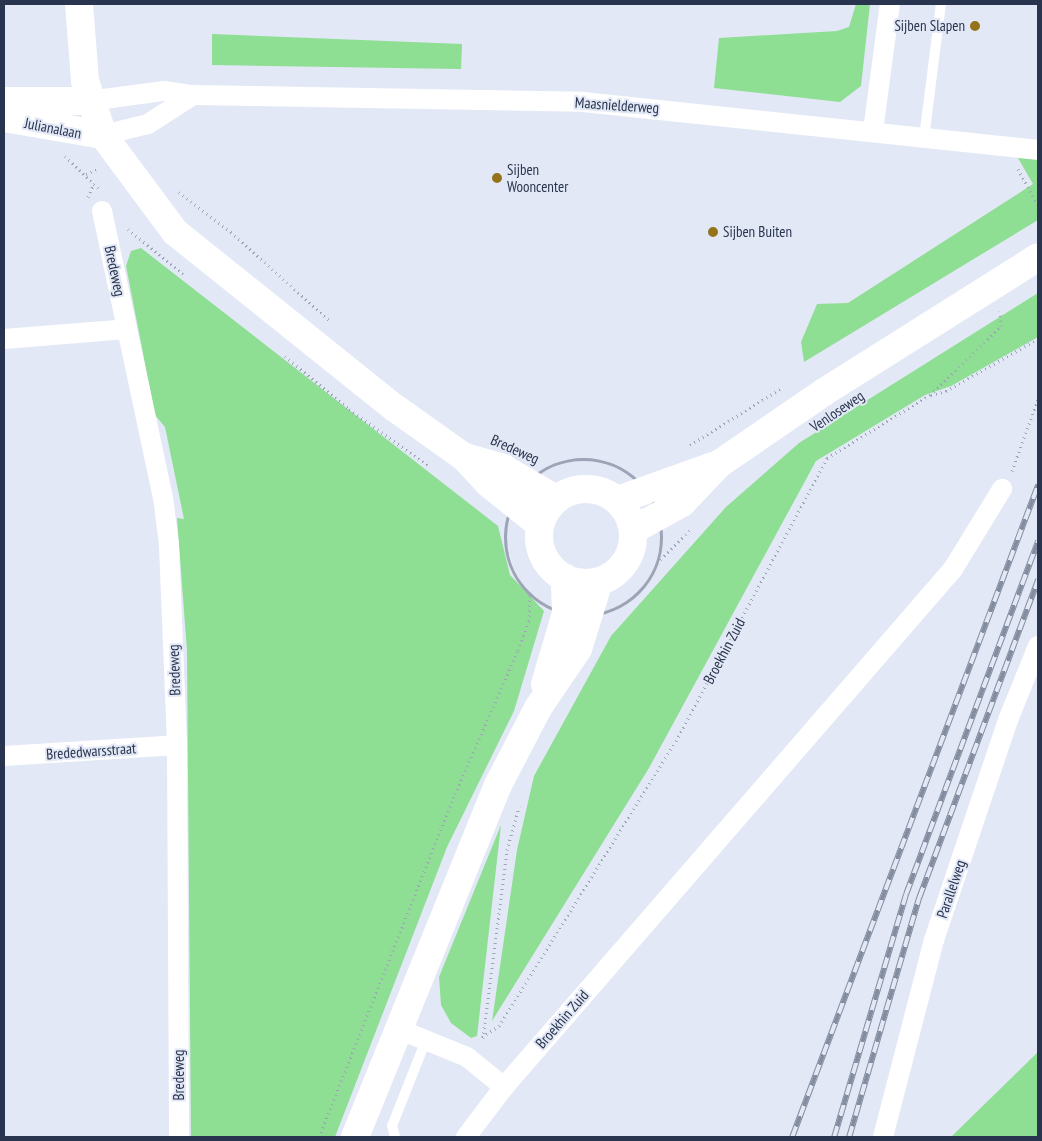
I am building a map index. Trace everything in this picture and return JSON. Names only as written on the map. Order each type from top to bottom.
[{"type":"street","name":"Bredeweg","points":[[79,4],[89,101],[103,136],[175,232],[395,408],[464,456],[503,468],[556,499]]},
{"type":"street","points":[[873,131],[890,4]]},
{"type":"street","name":"Maasnielderweg","points":[[89,101],[164,90],[193,95],[583,102],[873,131],[1038,150]]},
{"type":"street","points":[[103,136],[148,124],[193,95]]},
{"type":"street","name":"Julianalaan","points":[[4,102],[89,101]]},
{"type":"street","name":"Julianalaan","points":[[4,118],[103,136]]},
{"type":"street","name":"Bredeweg","points":[[102,210],[163,497],[177,745],[179,1137]]},
{"type":"street","name":"Venloseweg","points":[[618,500],[719,464],[1038,257]]},
{"type":"street","points":[[4,339],[127,330]]},
{"type":"street","name":"Venloseweg","points":[[633,530],[682,504],[719,464]]},
{"type":"street","name":"Bredeweg","points":[[528,482],[539,524]]},
{"type":"street","points":[[565,578],[599,581],[623,565],[632,548],[633,530],[618,500],[590,488],[556,499],[539,524],[542,555],[565,578],[589,615]]},
{"type":"street","name":"Broekhin Zuid","points":[[466,1137],[504,1087],[953,569],[1002,489]]},
{"type":"street","points":[[355,1137],[498,785],[589,615],[599,581]]},
{"type":"street","name":"Parallelweg","points":[[883,1137],[934,940],[1008,720],[1038,646]]},
{"type":"street","name":"Brededwarsstraat","points":[[4,756],[177,745]]},
{"type":"street","points":[[398,1029],[467,1057],[504,1087]]},
{"type":"lane","points":[[924,138],[941,4]]},
{"type":"lane","points":[[395,1137],[392,1126],[426,1040]]},
{"type":"path","points":[[1005,147],[1038,204]]},
{"type":"path","points":[[170,186],[231,232],[338,328]]},
{"type":"path","points":[[991,313],[1007,304]]},
{"type":"path","name":"Broekhin Zuid","points":[[482,1037],[499,1026],[676,741],[827,458],[930,395],[1001,326],[999,308]]},
{"type":"path","points":[[930,395],[946,391],[1038,339]]},
{"type":"path","points":[[1002,489],[1010,479],[1038,399]]},
{"type":"path","name":"Bredeweg","points":[[528,482],[554,464],[528,482]]},
{"type":"path","points":[[528,482],[505,533],[506,550],[511,566],[530,594],[589,615],[615,608],[633,597],[657,564],[696,524]]},
{"type":"path","points":[[319,1137],[524,635],[530,594]]},
{"type":"path","points":[[589,615],[615,608]]},
{"type":"path","points":[[486,1045],[482,1037],[507,850],[521,798]]},
{"type":"green space","points":[[856,4],[870,4],[861,86],[840,102],[714,88],[719,38],[837,31],[849,27]]},
{"type":"green space","points":[[212,34],[462,44],[461,69],[212,65]]},
{"type":"green space","points":[[1018,158],[1038,160],[1038,220],[804,362],[801,342],[817,304],[848,303],[1033,184]]},
{"type":"green space","points":[[141,248],[498,526],[510,575],[544,611],[514,711],[447,847],[335,1137],[191,1137],[187,651],[177,518],[184,519],[165,427],[155,415],[126,266],[131,251]]},
{"type":"green space","points":[[1038,293],[1038,337],[951,386],[925,395],[816,461],[649,768],[492,1021],[517,850],[534,776],[611,636],[726,507],[799,443]]},
{"type":"green space","points":[[501,825],[477,1036],[471,1038],[451,1023],[441,1005],[439,977]]},
{"type":"green space","points":[[1038,1052],[1038,1137],[951,1137]]},
{"type":"railway","points":[[792,1137],[1038,485]]},
{"type":"railway","points":[[834,1137],[906,894],[1038,541]]},
{"type":"railway","points":[[849,1137],[919,898],[1038,580]]},
{"type":"place","name":"Sijben Slapen","points":[[975,26]]},
{"type":"place","name":"Sijben Wooncenter","points":[[497,178]]},
{"type":"place","name":"Sijben Buiten","points":[[713,232]]}]
